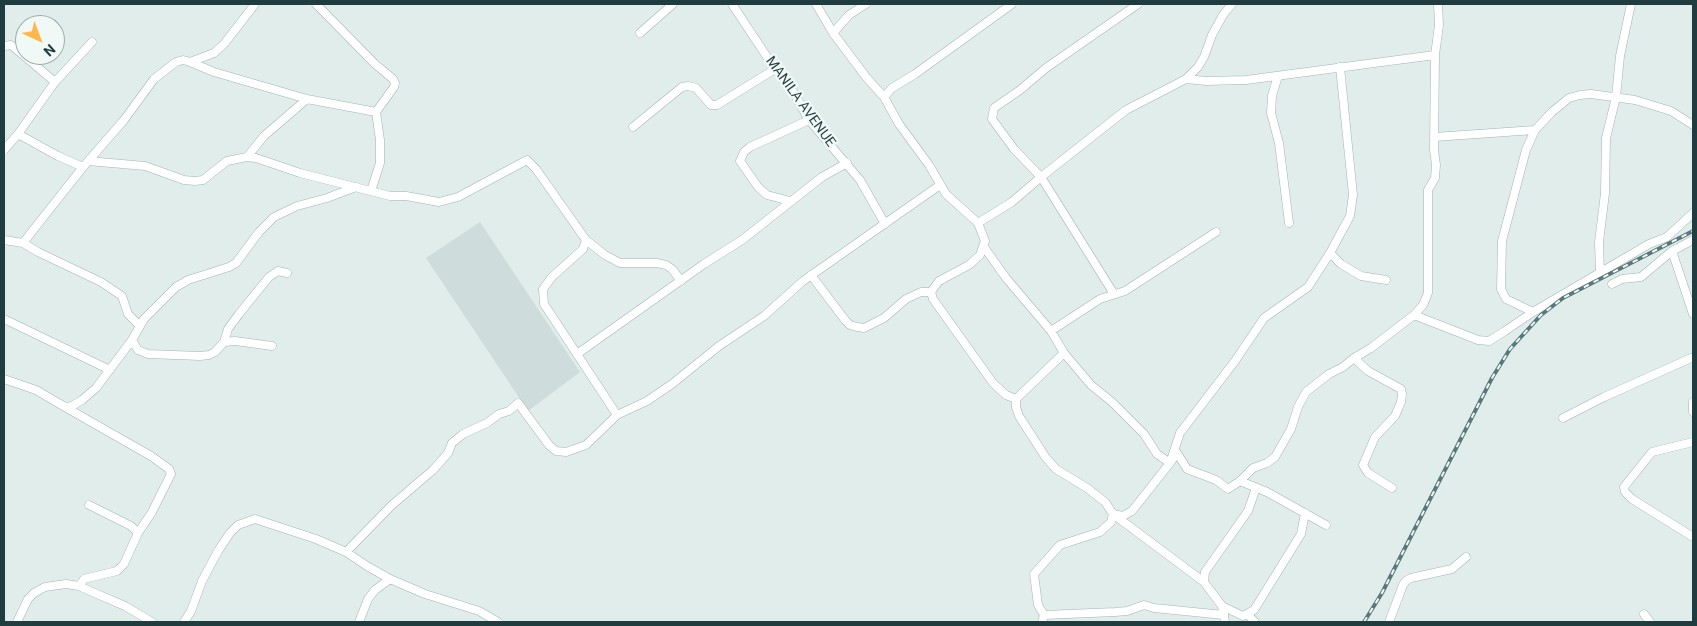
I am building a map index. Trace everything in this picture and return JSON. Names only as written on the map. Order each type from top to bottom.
[{"type":"street","points":[[190,62],[214,53],[224,44],[256,4]]},
{"type":"street","points":[[316,4],[393,80],[394,87],[376,112],[380,140],[380,164],[371,191]]},
{"type":"street","points":[[640,33],[673,4]]},
{"type":"street","name":"MANILA AVENUE","points":[[732,4],[794,94],[809,120],[860,180],[885,224]]},
{"type":"street","points":[[816,4],[833,33],[866,77],[884,96],[899,124],[929,164],[946,194],[978,223],[985,241],[980,254],[969,265],[938,282],[931,292]]},
{"type":"street","points":[[833,33],[849,15],[866,4]]},
{"type":"street","points":[[884,96],[892,88],[916,74],[1012,4]]},
{"type":"street","points":[[1114,294],[1041,177],[1014,149],[992,119],[994,108],[1020,90],[1046,68],[1138,4]]},
{"type":"street","points":[[978,223],[1012,202],[1126,110],[1186,79],[1198,67],[1215,28],[1232,4]]},
{"type":"street","points":[[1113,514],[1123,516],[1132,512],[1177,453],[1191,472],[1216,480],[1228,489],[1240,482],[1253,468],[1267,464],[1275,457],[1291,429],[1298,407],[1306,392],[1329,374],[1371,348],[1414,315],[1423,305],[1428,293],[1428,190],[1435,178],[1435,55],[1440,26],[1438,4]]},
{"type":"street","points":[[1600,273],[1599,242],[1605,194],[1606,138],[1616,96],[1620,56],[1631,4]]},
{"type":"street","points":[[4,150],[18,134],[55,82],[92,42]]},
{"type":"street","points":[[4,46],[10,45],[16,49],[55,82]]},
{"type":"street","points":[[1186,79],[1215,81],[1246,80],[1435,55]]},
{"type":"street","points":[[23,243],[85,164],[124,120],[154,79],[176,62],[183,60],[214,72],[307,99],[376,112]]},
{"type":"street","points":[[1170,463],[1180,433],[1235,361],[1264,318],[1308,287],[1330,253],[1350,216],[1353,194],[1340,67]]},
{"type":"street","points":[[633,127],[682,87],[696,88],[711,105],[717,105],[775,69]]},
{"type":"street","points":[[1278,76],[1272,96],[1271,113],[1279,143],[1289,223]]},
{"type":"street","points":[[1533,312],[1506,299],[1501,289],[1502,241],[1526,150],[1535,130],[1569,98],[1591,94],[1635,100],[1671,111],[1693,125]]},
{"type":"street","points":[[247,157],[264,136],[307,99]]},
{"type":"street","points":[[790,202],[767,195],[758,187],[740,161],[744,152],[750,147],[809,120]]},
{"type":"street","points":[[1434,137],[1535,130]]},
{"type":"street","points":[[18,134],[58,156],[85,164],[145,166],[184,180],[202,180],[228,161],[247,157],[390,196],[406,196],[439,202],[449,200],[527,160],[536,169],[586,240],[605,256],[620,263],[658,263],[666,265],[672,269],[681,281]]},
{"type":"street","points":[[577,354],[704,264],[742,240],[822,177],[847,163]]},
{"type":"street","points":[[346,552],[392,504],[434,470],[452,443],[463,434],[487,423],[499,414],[509,411],[518,403],[549,445],[556,451],[566,452],[586,445],[617,415],[648,401],[672,384],[718,346],[764,316],[811,275],[940,185]]},
{"type":"street","points":[[65,407],[72,406],[82,400],[96,388],[132,340],[139,325],[176,287],[188,280],[236,263],[259,232],[274,218],[297,206],[327,198],[356,187]]},
{"type":"street","points":[[1414,315],[1478,340],[1489,340],[1649,244],[1667,237],[1693,213]]},
{"type":"street","points":[[1051,331],[1100,299],[1124,292],[1216,232]]},
{"type":"street","points":[[4,240],[23,243],[38,252],[87,274],[117,292],[122,296],[128,314],[139,325]]},
{"type":"street","points":[[586,240],[583,249],[542,288],[544,304],[617,415]]},
{"type":"street","points":[[1612,284],[1622,279],[1641,277],[1672,250],[1693,240]]},
{"type":"street","points":[[984,247],[1006,278],[1051,331],[1064,353],[1091,385],[1112,402],[1144,434],[1157,454],[1170,463]]},
{"type":"street","points":[[1672,250],[1693,314]]},
{"type":"street","points":[[1330,253],[1341,264],[1361,276],[1386,280]]},
{"type":"street","points":[[132,340],[138,350],[143,353],[208,355],[224,342],[228,330],[269,277],[278,271],[286,273]]},
{"type":"street","points":[[811,275],[845,320],[850,325],[864,328],[884,318],[906,299],[921,292],[931,292]]},
{"type":"street","points":[[931,292],[933,299],[992,383],[1006,395],[1016,399]]},
{"type":"street","points":[[4,319],[110,370]]},
{"type":"street","points":[[224,342],[235,340],[272,346]]},
{"type":"street","points":[[1064,353],[1016,399],[1016,407],[1019,416],[1046,458],[1056,469],[1087,488],[1105,502],[1111,508],[1113,514],[1111,522],[1100,532],[1060,545],[1034,574],[1038,605],[1043,618],[1127,611],[1144,605],[1224,619],[1222,606]]},
{"type":"street","points":[[1354,358],[1368,370],[1401,389],[1401,402],[1395,416],[1375,437],[1363,465],[1368,473],[1392,488]]},
{"type":"street","points":[[1563,418],[1693,358]]},
{"type":"street","points":[[4,378],[36,390],[151,456],[169,469],[171,474],[121,568],[109,574],[84,579],[79,586]]},
{"type":"street","points":[[1693,402],[1693,412]]},
{"type":"street","points":[[1693,442],[1652,452],[1624,487],[1625,492],[1632,498],[1693,537]]},
{"type":"street","points":[[1240,482],[1267,492],[1326,525]]},
{"type":"street","points":[[1204,582],[1205,572],[1248,510],[1256,488]]},
{"type":"street","points":[[89,505],[131,526],[138,533]]},
{"type":"street","points":[[1113,514],[1204,582],[1222,606],[1243,616],[1248,615],[1254,610],[1301,534],[1305,513]]},
{"type":"street","points":[[184,622],[191,611],[202,581],[230,533],[238,525],[255,519],[274,524],[346,552],[390,578],[425,594],[479,611],[498,622]]},
{"type":"street","points":[[1389,622],[1406,581],[1411,578],[1452,569],[1466,556]]},
{"type":"street","points":[[358,622],[368,599],[375,590],[390,578]]},
{"type":"street","points":[[17,622],[28,599],[34,593],[55,584],[79,586],[124,606],[152,622]]},
{"type":"street","points":[[1644,614],[1650,622]]},
{"type":"street","points":[[1248,615],[1255,622]]},
{"type":"shaded area","points":[[480,222],[580,372],[528,411],[426,258]]},
{"type":"railway","points":[[1364,622],[1382,593],[1492,378],[1510,349],[1541,315],[1563,298],[1693,231]]}]
